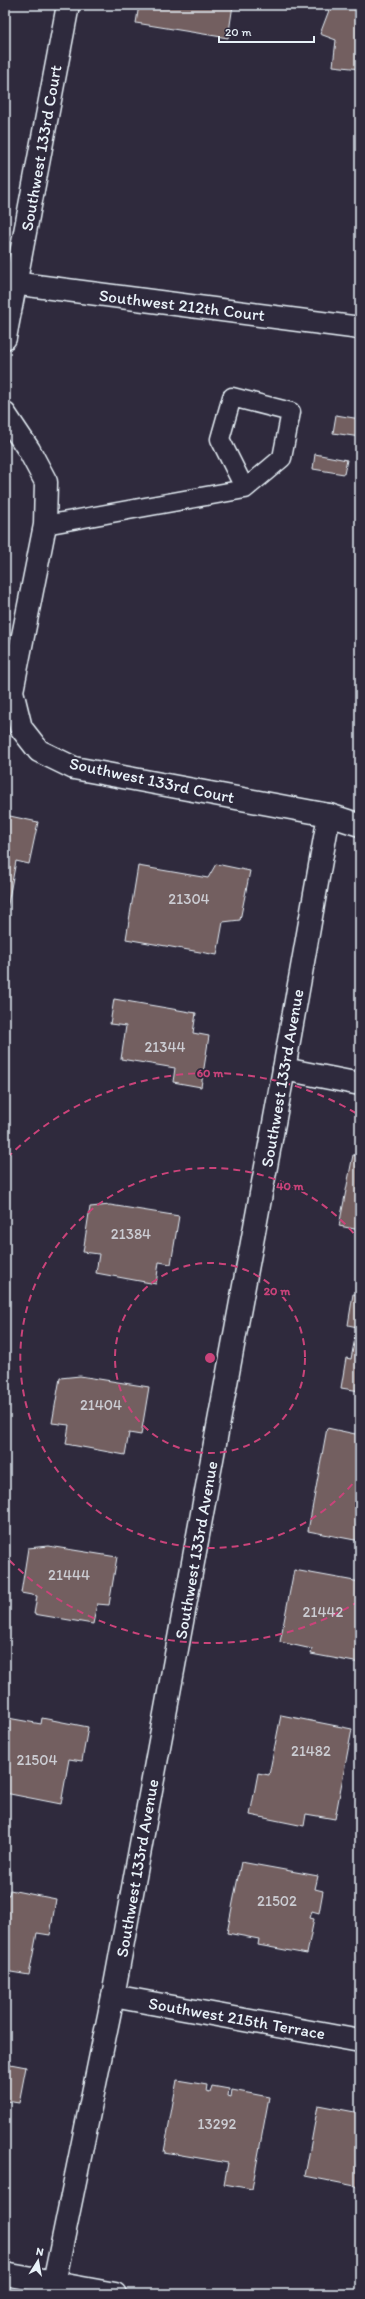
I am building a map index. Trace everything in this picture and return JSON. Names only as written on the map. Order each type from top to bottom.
[{"type":"street","name":"Southwest 133rd Court","points":[[5,338],[10,283],[68,5]]},
{"type":"street","name":"Southwest 212th Court","points":[[10,283],[360,328]]},
{"type":"street","name":"Southwest 133rd Court","points":[[5,414],[29,450],[46,482],[45,525],[12,691],[21,728],[39,751],[74,768],[329,815],[360,825]]},
{"type":"street","name":"Southwest 133rd Avenue","points":[[54,2283],[113,1996],[284,1070],[329,815]]},
{"type":"street","points":[[284,1070],[360,1084]]},
{"type":"street","name":"Southwest 215th Terrace","points":[[113,1996],[360,2041]]},
{"type":"street","points":[[5,2274],[54,2283],[86,2291],[114,2294]]},
{"type":"lane","points":[[45,525],[245,489],[282,458],[291,412],[232,397],[220,439],[245,489]]},
{"type":"building","points":[[139,5],[233,5],[228,38],[136,23]]},
{"type":"building","points":[[331,5],[360,5],[360,69],[333,66],[336,40],[320,34]]},
{"type":"building","points":[[336,415],[360,419],[360,437],[333,433]]},
{"type":"building","points":[[315,454],[347,460],[344,474],[313,469]]},
{"type":"building","points":[[5,815],[38,822],[29,864],[16,861],[5,920]]},
{"type":"building","points":[[216,864],[250,871],[240,920],[223,922],[217,955],[126,939],[138,866],[208,878]]},
{"type":"building","points":[[114,999],[196,1013],[193,1033],[209,1036],[201,1087],[173,1082],[175,1068],[121,1059],[126,1026],[110,1024]]},
{"type":"building","points":[[353,1155],[360,1156],[360,1230],[339,1226]]},
{"type":"building","points":[[110,1205],[179,1216],[171,1264],[159,1262],[156,1284],[96,1273],[99,1254],[83,1252],[90,1207]]},
{"type":"building","points":[[353,1294],[360,1295],[360,1391],[341,1388],[346,1358],[351,1359],[357,1327],[348,1325]]},
{"type":"building","points":[[80,1376],[149,1387],[141,1435],[129,1433],[125,1455],[66,1444],[69,1425],[52,1423],[60,1378]]},
{"type":"building","points":[[327,1428],[360,1435],[360,1541],[308,1531]]},
{"type":"building","points":[[48,1546],[117,1557],[109,1605],[97,1604],[93,1624],[34,1614],[37,1596],[21,1593],[28,1548]]},
{"type":"building","points":[[294,1570],[360,1582],[360,1663],[311,1654],[312,1649],[280,1642]]},
{"type":"building","points":[[281,1715],[352,1729],[335,1819],[306,1814],[304,1826],[250,1815],[258,1773],[269,1775]]},
{"type":"building","points":[[8,1718],[41,1724],[42,1718],[88,1727],[82,1761],[69,1759],[61,1804],[5,1793],[5,1734]]},
{"type":"building","points":[[241,1862],[318,1876],[315,1889],[323,1891],[319,1913],[312,1911],[310,1918],[314,1919],[307,1954],[258,1945],[259,1939],[227,1933]]},
{"type":"building","points":[[10,1890],[56,1899],[50,1935],[37,1933],[29,1975],[5,1971],[5,1894],[9,1895]]},
{"type":"building","points":[[5,2063],[26,2067],[19,2103],[6,2101],[5,2106]]},
{"type":"building","points":[[177,2080],[207,2085],[206,2092],[210,2093],[212,2086],[229,2089],[228,2096],[231,2097],[232,2090],[269,2097],[252,2189],[224,2184],[228,2163],[164,2152]]},
{"type":"building","points":[[318,2105],[360,2113],[360,2187],[305,2176]]}]
